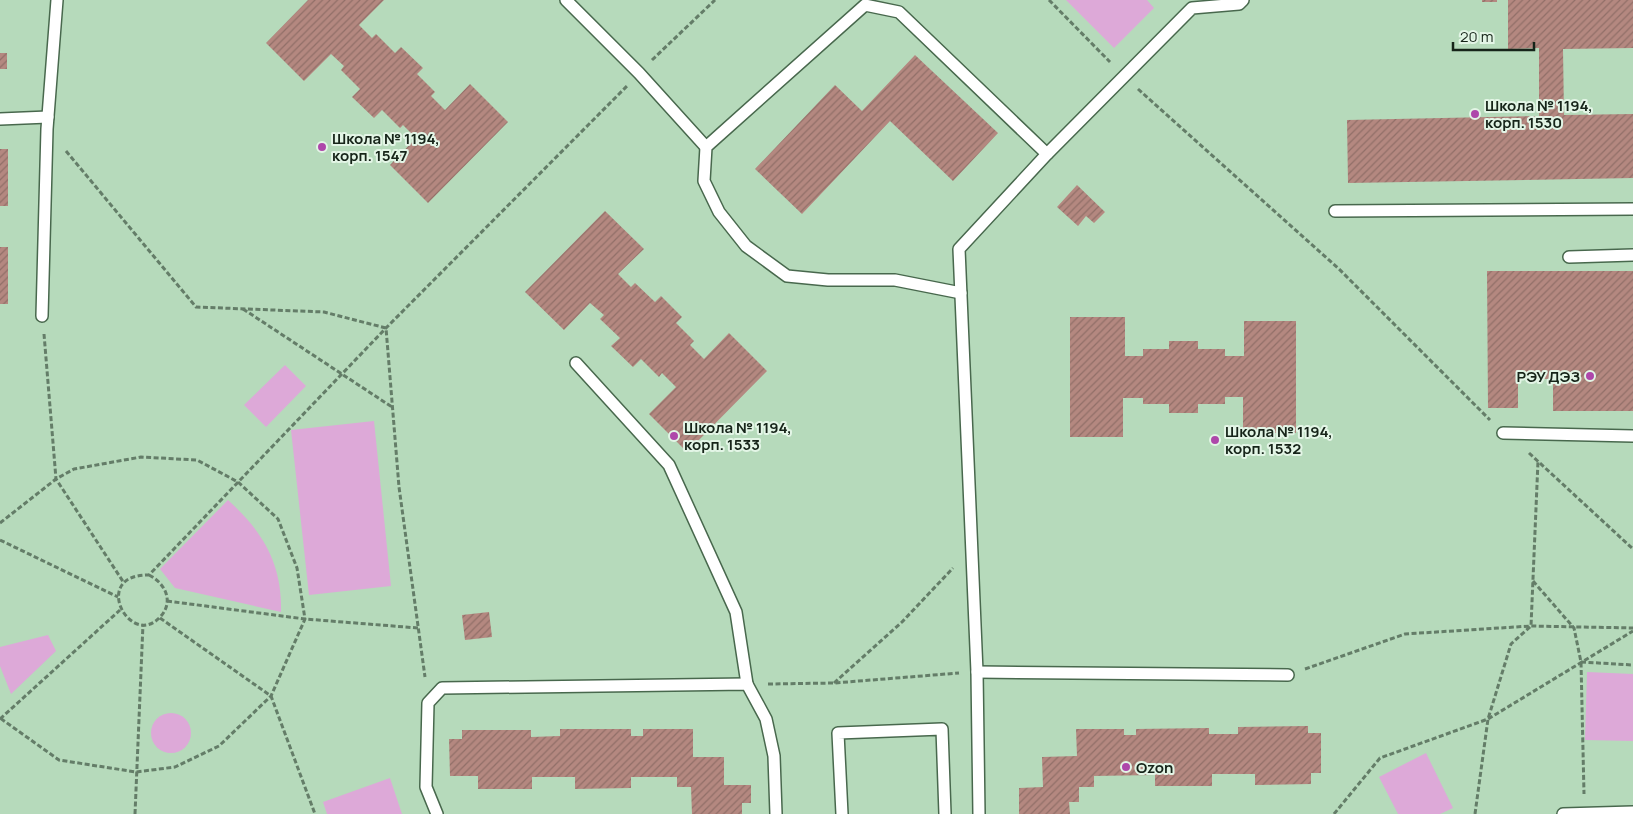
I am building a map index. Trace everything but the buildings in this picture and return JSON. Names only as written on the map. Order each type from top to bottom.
[{"type":"lane","points":[[42,316],[47,129],[57,0]]},
{"type":"lane","points":[[566,0],[639,74],[706,147]]},
{"type":"lane","points":[[979,814],[977,672],[959,249],[1189,4],[1239,4],[1243,0]]},
{"type":"lane","points":[[961,292],[895,280],[828,280],[787,276],[746,246],[719,212],[704,181],[706,147],[865,5],[899,12],[1047,154]]},
{"type":"lane","points":[[0,119],[48,117]]},
{"type":"lane","points":[[1335,211],[1633,209]]},
{"type":"lane","points":[[1569,256],[1633,255]]},
{"type":"lane","points":[[576,363],[669,465],[736,612],[747,684],[766,719],[774,756],[776,814]]},
{"type":"lane","points":[[1503,433],[1633,436]]},
{"type":"lane","points":[[977,672],[1288,675]]},
{"type":"lane","points":[[437,814],[426,787],[428,703],[442,688],[747,684]]},
{"type":"lane","points":[[842,814],[838,733],[942,729],[945,814]]},
{"type":"lane","points":[[1563,814],[1633,812]]},
{"type":"path","points":[[149,575],[386,328],[715,0]]},
{"type":"path","points":[[1049,0],[1123,76],[1339,268],[1503,433],[1538,460],[1633,549]]},
{"type":"path","points":[[47,129],[196,307],[324,312],[386,328]]},
{"type":"path","points":[[243,309],[340,375],[392,407]]},
{"type":"path","points":[[42,316],[56,479],[124,583]]},
{"type":"path","points":[[386,328],[399,487],[428,703]]},
{"type":"path","points":[[0,523],[56,479],[74,469],[141,457],[197,460],[238,482],[278,519],[297,568],[305,619],[271,696],[219,746],[175,767],[136,772],[59,760],[0,719],[120,610]]},
{"type":"path","points":[[1475,814],[1488,719],[1511,644],[1531,626],[1538,460]]},
{"type":"path","points":[[0,540],[118,597]]},
{"type":"path","points":[[834,683],[902,622],[971,550]]},
{"type":"path","points":[[138,575],[149,575],[163,586],[167,601],[160,618],[143,624],[130,621],[120,610],[118,597],[124,583],[138,575]]},
{"type":"path","points":[[1533,580],[1574,628],[1581,662],[1584,814]]},
{"type":"path","points":[[167,601],[305,619],[418,628]]},
{"type":"path","points":[[160,618],[271,696],[315,814]]},
{"type":"path","points":[[135,814],[143,624]]},
{"type":"path","points":[[1288,675],[1405,634],[1531,626],[1633,630]]},
{"type":"path","points":[[1334,814],[1380,758],[1488,719],[1633,630]]},
{"type":"path","points":[[1581,662],[1633,665]]},
{"type":"path","points":[[747,684],[834,683],[977,672]]},
{"type":"shaded area","points":[[1066,0],[1147,0],[1154,8],[1114,48]]},
{"type":"shaded area","points":[[285,365],[306,386],[266,427],[244,405]]},
{"type":"shaded area","points":[[374,421],[391,586],[309,595],[291,430]]},
{"type":"shaded area","points":[[228,500],[251,524],[268,550],[278,578],[281,612],[175,588],[160,569]]},
{"type":"shaded area","points":[[48,635],[56,651],[11,694],[0,666],[0,647]]},
{"type":"shaded area","points":[[1587,672],[1633,674],[1633,741],[1585,740]]},
{"type":"shaded area","points":[[175,713],[182,716],[188,722],[191,733],[190,741],[182,750],[175,753],[167,753],[160,750],[152,741],[151,729],[154,722],[163,714]]},
{"type":"shaded area","points":[[1426,753],[1453,808],[1440,814],[1398,814],[1379,777]]},
{"type":"shaded area","points":[[390,778],[402,814],[327,814],[323,802]]},
{"type":"place","name":"Школа № 1194, корп. 1530","points":[[1475,114]]},
{"type":"place","name":"Школа № 1194, корп. 1547","points":[[322,147]]},
{"type":"place","name":"РЭУ ДЭЗ","points":[[1590,376]]},
{"type":"place","name":"Школа № 1194, корп. 1533","points":[[674,436]]},
{"type":"place","name":"Школа № 1194, корп. 1532","points":[[1215,440]]},
{"type":"place","name":"Ozon","points":[[1126,767]]}]
